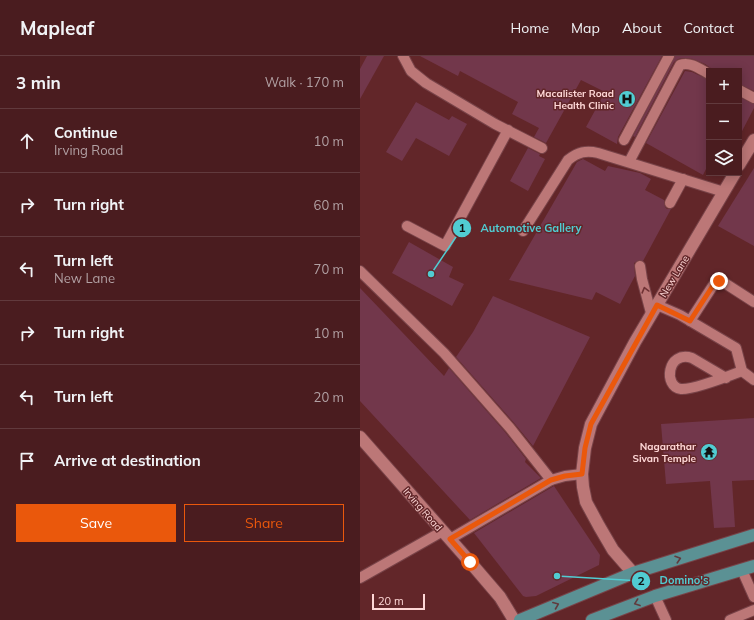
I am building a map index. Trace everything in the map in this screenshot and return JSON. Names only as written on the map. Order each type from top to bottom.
[{"type":"main road","points":[[520,620],[633,574],[754,535]]},
{"type":"main road","points":[[592,620],[655,596],[754,566]]},
{"type":"street","points":[[742,160],[754,140]]},
{"type":"street","name":"New Lane","points":[[633,574],[613,550],[586,502],[582,474],[585,448],[591,424],[654,309],[733,176]]},
{"type":"street","name":"Irving Road","points":[[360,437],[500,597],[514,620]]},
{"type":"lane","points":[[403,56],[411,71],[426,83],[542,148]]},
{"type":"lane","points":[[624,140],[669,56]]},
{"type":"lane","points":[[629,162],[680,64],[689,63],[706,72]]},
{"type":"lane","points":[[742,92],[754,98]]},
{"type":"lane","points":[[407,226],[445,246],[508,130]]},
{"type":"lane","points":[[523,231],[568,160],[582,151],[591,151],[724,192]]},
{"type":"lane","points":[[670,203],[683,179]]},
{"type":"lane","points":[[640,266],[642,279],[654,309],[690,321],[736,348],[742,371],[754,380]]},
{"type":"lane","points":[[360,271],[444,353],[510,428],[551,480]]},
{"type":"lane","points":[[690,321],[716,282],[724,282],[754,302]]},
{"type":"lane","points":[[726,378],[686,356],[678,358],[672,363],[670,370],[670,378],[674,386],[682,389],[726,378],[742,371]]},
{"type":"lane","points":[[362,574],[446,535],[551,480],[565,476],[582,474]]},
{"type":"lane","points":[[742,570],[754,597]]},
{"type":"lane","points":[[655,596],[666,620]]},
{"type":"lane","points":[[730,620],[752,614]]},
{"type":"building","points":[[367,56],[384,56],[360,99],[360,69]]},
{"type":"building","points":[[420,56],[662,56],[618,137],[617,144],[586,127],[605,92],[581,80],[546,143],[534,137],[539,128],[512,114],[518,102],[460,71],[458,76]]},
{"type":"building","points":[[675,56],[754,56],[754,91],[742,85],[742,68],[711,68],[693,59],[678,59],[674,62],[635,137],[633,136]]},
{"type":"building","points":[[685,71],[692,72],[706,79],[706,169],[703,175],[646,143]]},
{"type":"building","points":[[742,98],[754,104],[754,108],[742,131]]},
{"type":"building","points":[[416,102],[449,120],[452,116],[467,124],[449,156],[416,138],[402,161],[386,152]]},
{"type":"building","points":[[528,148],[540,154],[539,156],[545,159],[528,191],[510,181]]},
{"type":"building","points":[[583,159],[605,171],[608,166],[640,173],[651,179],[645,190],[664,200],[665,207],[667,209],[671,209],[643,261],[639,260],[634,263],[635,276],[620,304],[596,292],[592,300],[509,280],[577,162]]},
{"type":"building","points":[[754,168],[754,246],[718,226]]},
{"type":"building","points":[[409,242],[453,267],[449,277],[464,284],[452,306],[392,273]]},
{"type":"building","points":[[360,288],[444,376],[449,368],[505,432],[526,459],[525,462],[541,478],[470,520],[360,401]]},
{"type":"building","points":[[493,296],[590,337],[533,446],[456,357],[473,332]]},
{"type":"building","name":"Nagarathar Sivan Temple","points":[[754,418],[754,480],[732,481],[735,527],[714,528],[710,481],[666,484],[661,424]]},
{"type":"building","points":[[554,486],[600,555],[599,565],[536,596],[526,597],[523,596],[474,533]]},
{"type":"place","name":"Macalister Road Health Clinic","points":[[627,99]]},
{"type":"place","name":"Automotive Gallery","points":[[431,274]]},
{"type":"place","name":"Nagarathar Sivan Temple","points":[[709,452]]},
{"type":"place","name":"Domino's","points":[[557,576]]},
{"type":"route","points":[[470,562],[450,539],[551,480],[565,476],[582,474],[585,448],[591,424],[635,342],[657,305],[690,321],[714,284],[719,281]]}]
